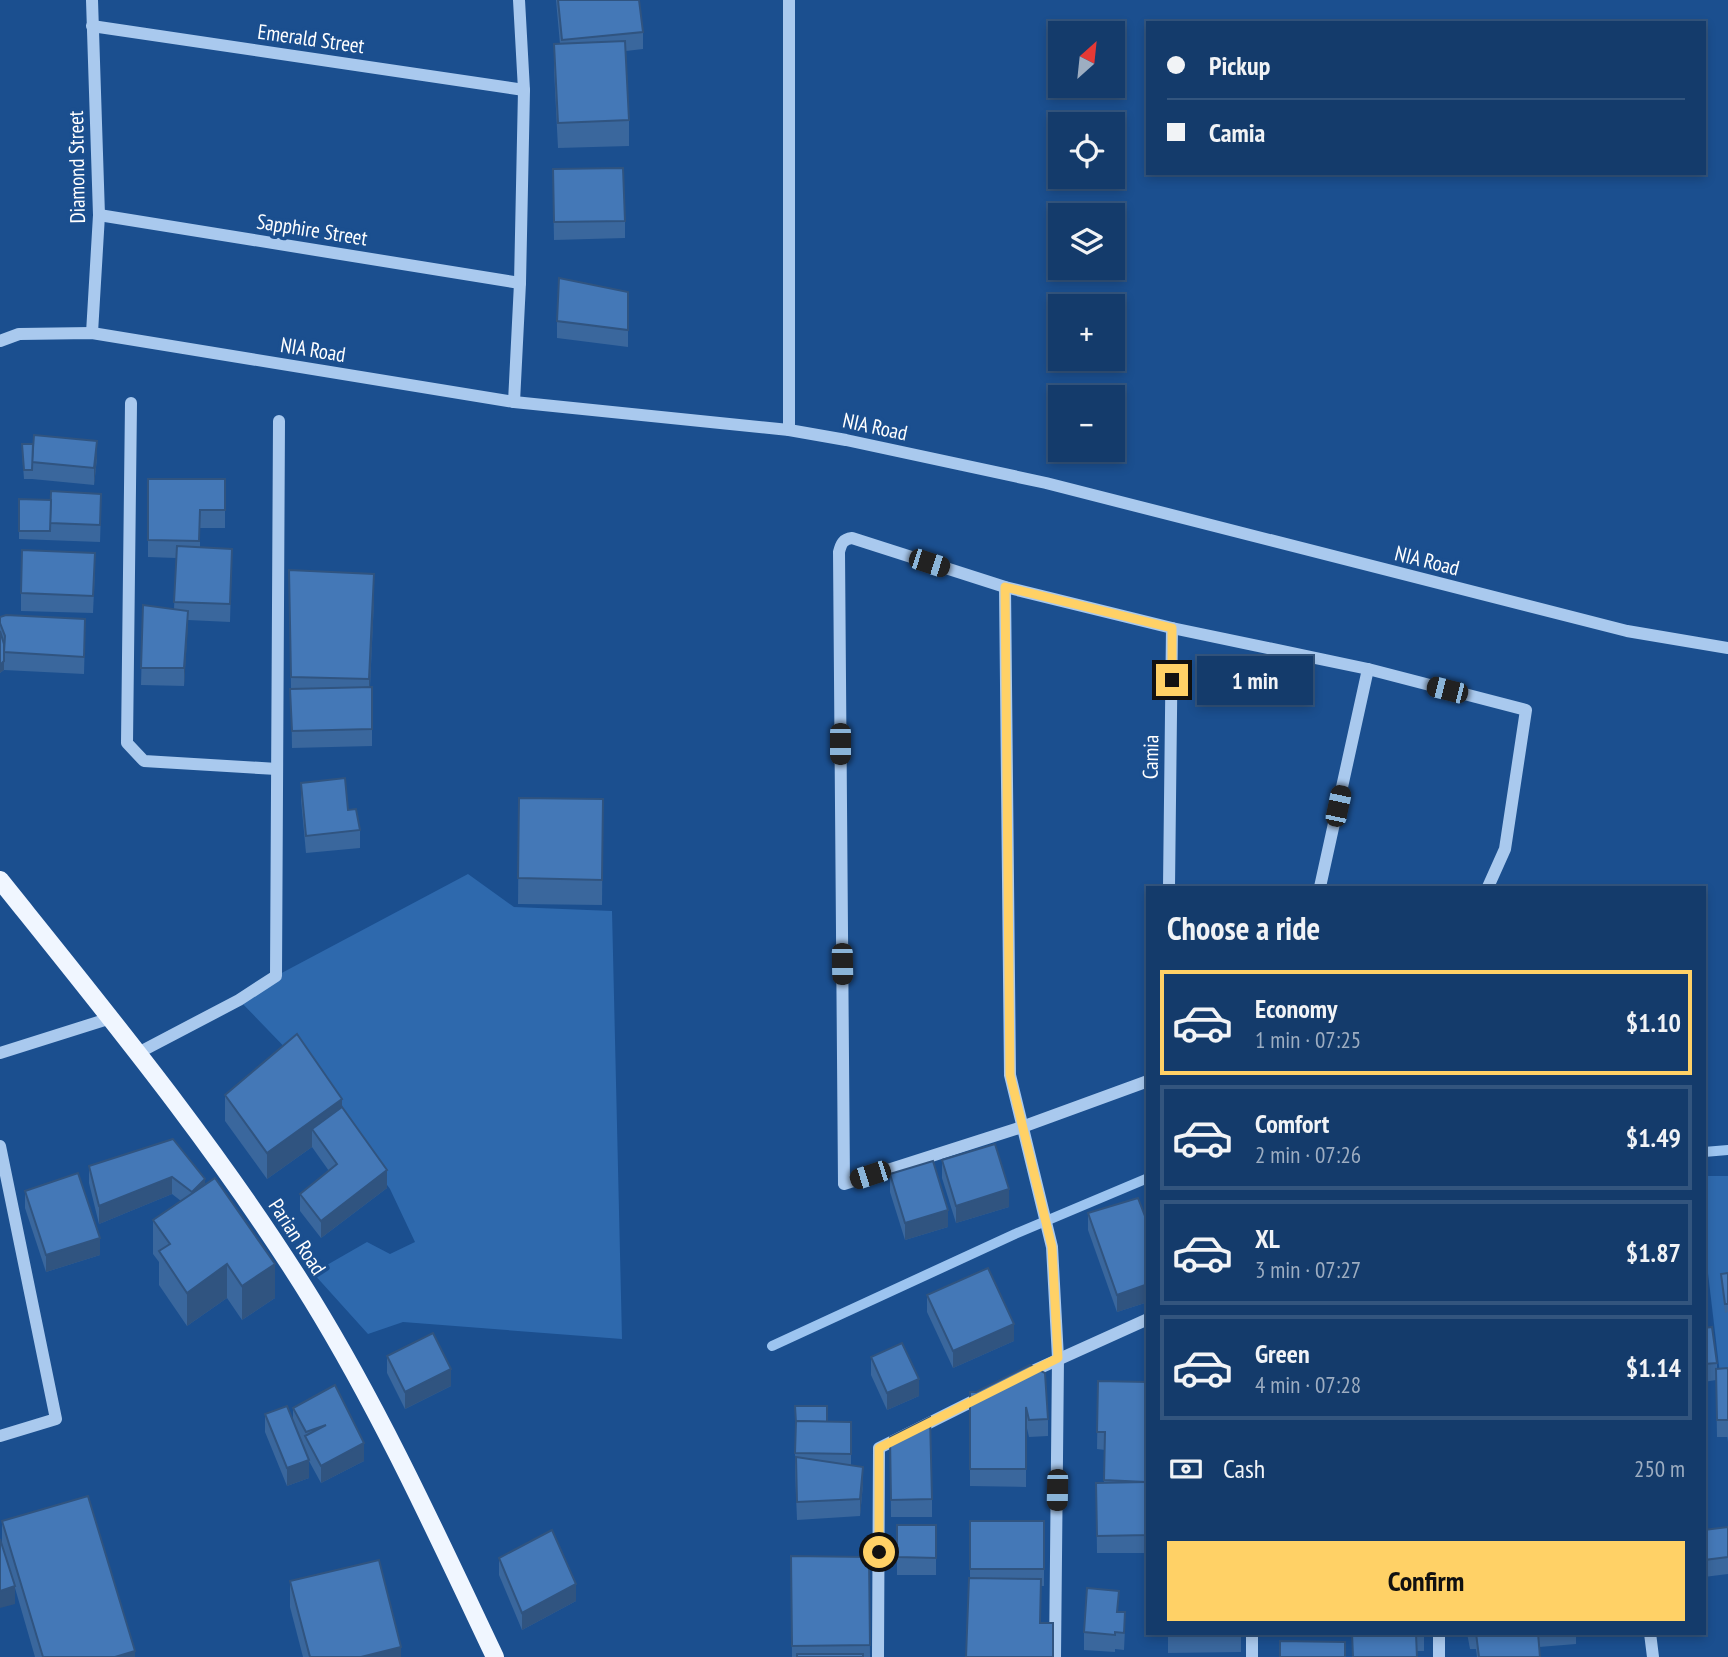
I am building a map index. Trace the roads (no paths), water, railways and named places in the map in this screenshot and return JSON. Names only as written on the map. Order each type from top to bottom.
[{"type":"main road","name":"Parian Road","points":[[0,880],[138,1053],[245,1199],[313,1302],[423,1505],[495,1657]]},
{"type":"street","name":"Diamond Street","points":[[92,0],[99,215],[92,333]]},
{"type":"street","points":[[514,402],[520,284],[524,90],[519,0]]},
{"type":"street","points":[[789,0],[789,430]]},
{"type":"street","name":"Emerald Street","points":[[92,26],[524,90]]},
{"type":"street","name":"Sapphire Street","points":[[99,215],[520,284]]},
{"type":"street","name":"NIA Road","points":[[0,341],[19,334],[92,333],[514,402],[789,430],[846,440],[1046,483],[1627,631],[1728,648]]},
{"type":"street","points":[[131,403],[127,743],[144,761],[277,769]]},
{"type":"street","points":[[138,1053],[239,1000],[276,976],[279,421]]},
{"type":"street","points":[[1146,1082],[1022,1127],[844,1184],[839,552],[846,539],[852,538],[1005,587],[1172,628],[1368,669],[1526,710],[1505,849],[1488,886]]},
{"type":"street","points":[[1005,587],[1010,1075],[1052,1247],[1058,1358],[1055,1657]]},
{"type":"street","name":"Camia","points":[[1169,886],[1172,628]]},
{"type":"street","points":[[1321,886],[1368,669]]},
{"type":"street","points":[[0,1053],[111,1018]]},
{"type":"street","points":[[0,1146],[56,1419],[0,1436]]},
{"type":"street","points":[[878,1657],[879,1448],[1058,1358],[1146,1320]]},
{"type":"street","points":[[1252,1635],[1252,1657]]},
{"type":"street","points":[[1439,1635],[1439,1657]]},
{"type":"street","points":[[1650,1635],[1653,1657]]},
{"type":"waterway","points":[[1706,1152],[1728,1150]]},
{"type":"waterway","points":[[772,1346],[1015,1234],[1146,1179]]}]
